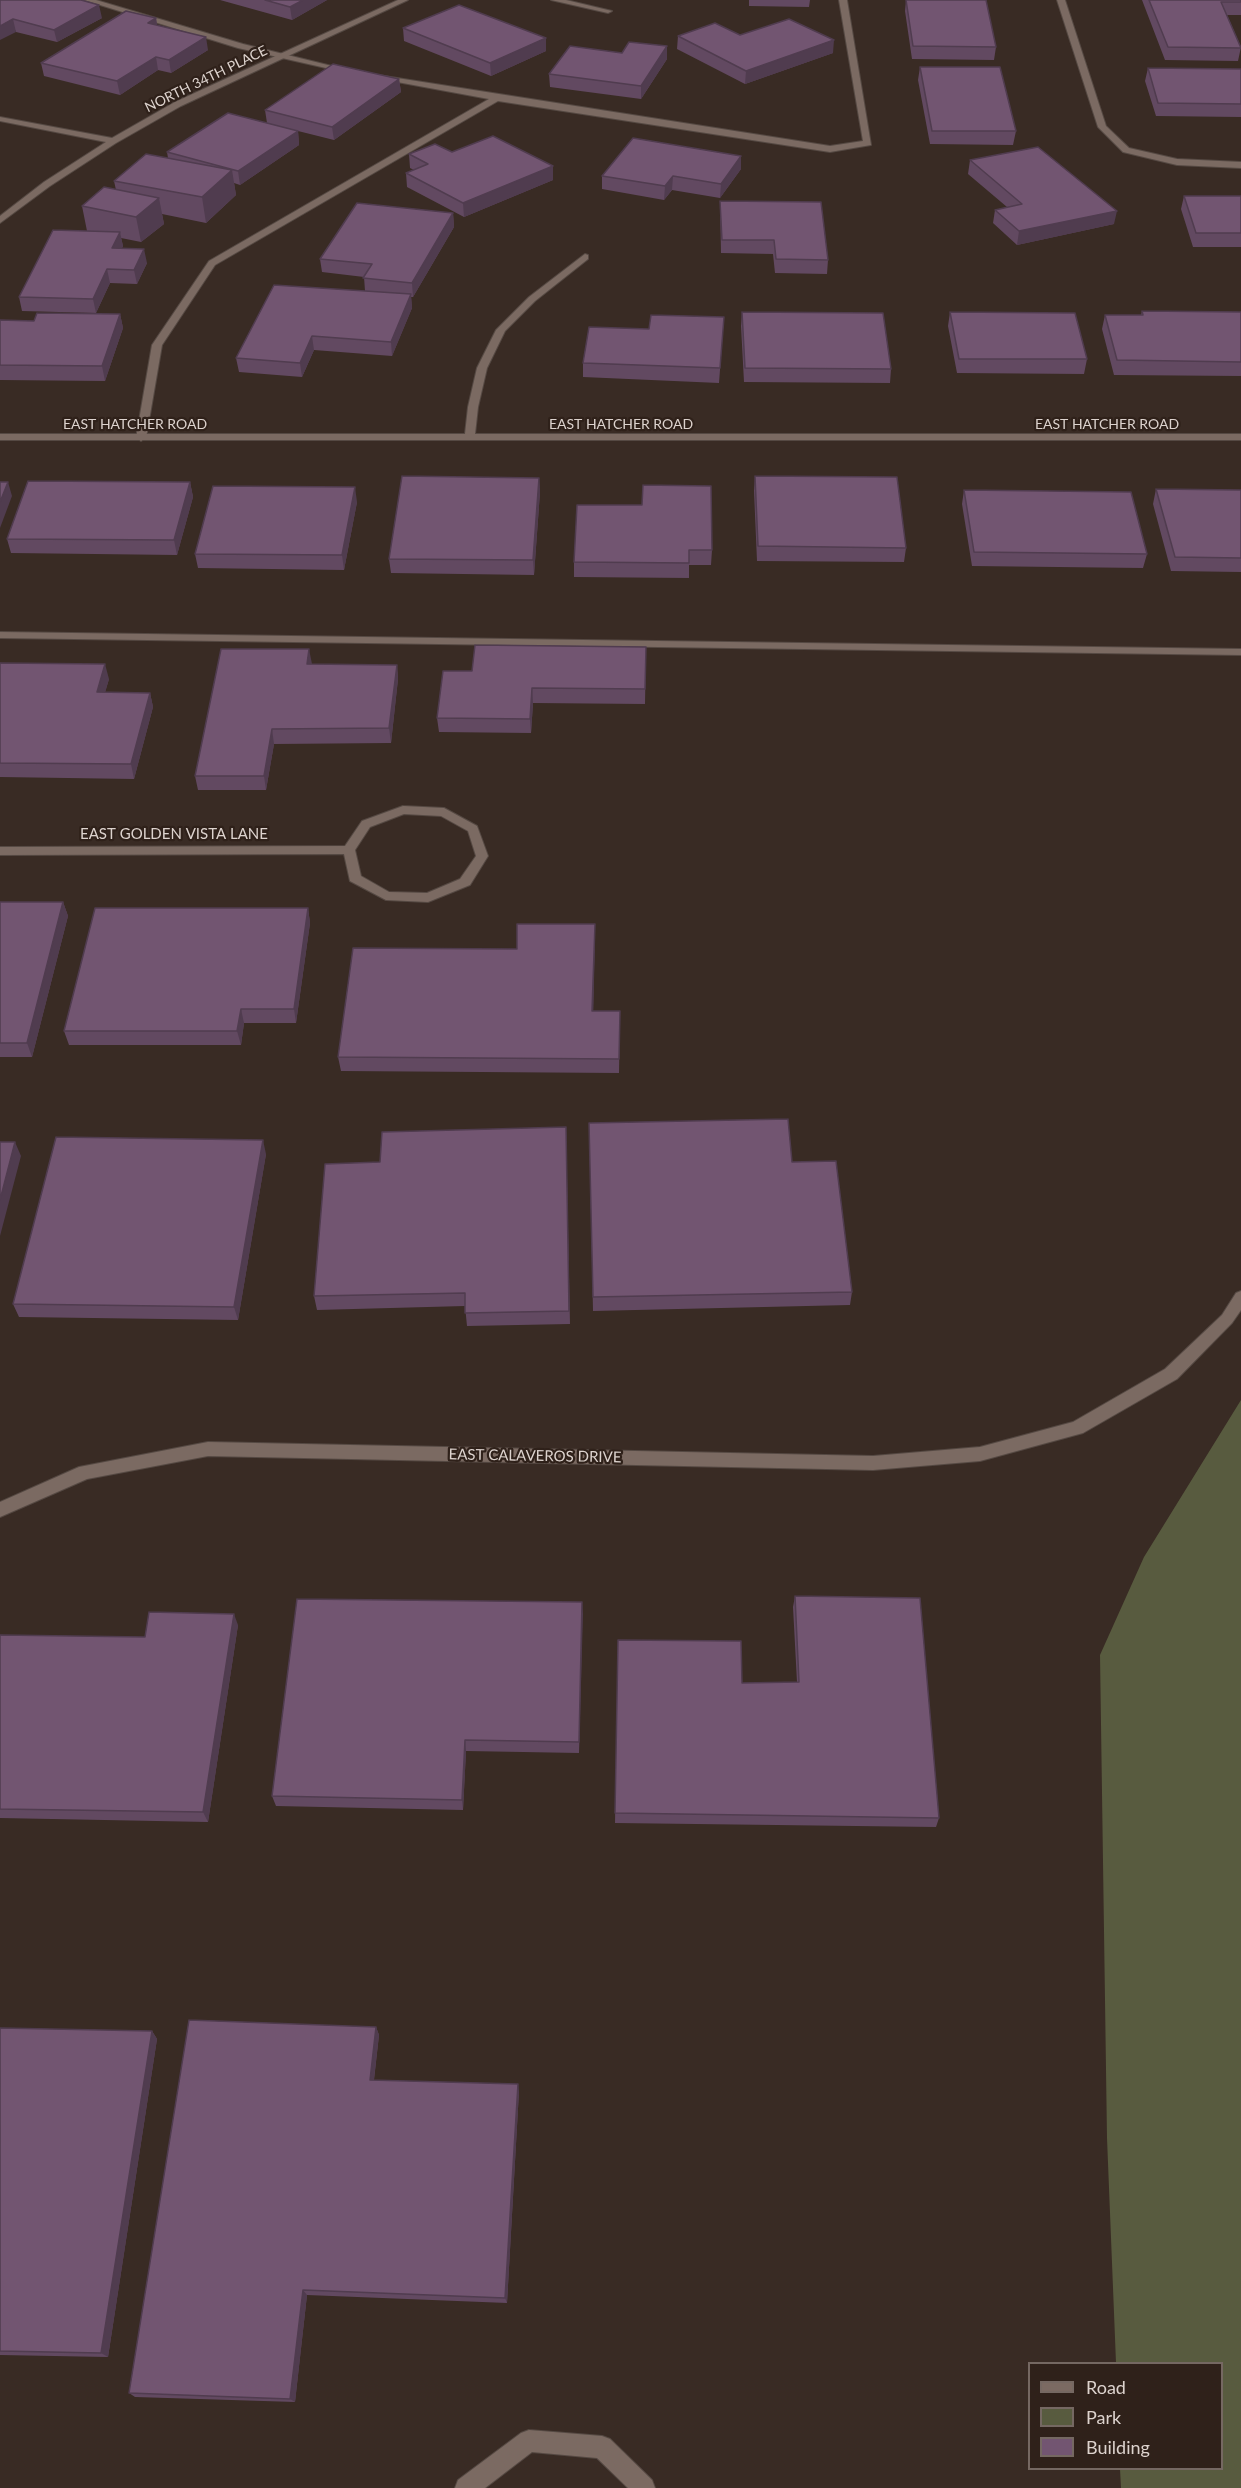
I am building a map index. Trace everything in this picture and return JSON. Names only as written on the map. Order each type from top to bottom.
[{"type":"street","points":[[88,0],[241,46],[360,73]]},
{"type":"street","name":"NORTH 34TH PLACE","points":[[0,220],[47,184],[113,141],[178,104],[404,0]]},
{"type":"street","points":[[555,0],[608,11]]},
{"type":"street","points":[[371,75],[497,98],[830,149],[868,143],[843,0]]},
{"type":"street","points":[[1061,0],[1102,127],[1126,150],[1177,162],[1241,165]]},
{"type":"street","points":[[141,438],[157,345],[212,263],[497,98]]},
{"type":"street","points":[[0,119],[113,141]]},
{"type":"street","points":[[470,437],[473,407],[482,368],[501,330],[532,299],[585,257]]},
{"type":"street","name":"EAST HATCHER ROAD","points":[[0,437],[1241,437]]},
{"type":"street","points":[[0,635],[1241,652]]},
{"type":"street","points":[[403,810],[444,812],[473,829],[482,856],[465,882],[428,898],[386,896],[355,878],[349,850],[366,824],[403,810]]},
{"type":"street","name":"EAST GOLDEN VISTA LANE","points":[[0,850],[349,850]]},
{"type":"street","name":"EAST CALAVEROS DRIVE","points":[[0,1510],[85,1472],[208,1449],[873,1463],[980,1454],[1077,1428],[1171,1374],[1227,1319],[1241,1297]]},
{"type":"street","points":[[466,2488],[529,2441],[602,2447],[644,2488]]},
{"type":"green space","points":[[1241,1400],[1241,2488],[1121,2488],[1120,2470],[1223,2470],[1223,2362],[1116,2362],[1107,2138],[1100,1655],[1144,1557]]},
{"type":"building","points":[[0,0],[81,0],[99,5],[54,30],[13,19],[0,26]]},
{"type":"building","points":[[265,0],[303,0],[290,7]]},
{"type":"building","points":[[906,0],[986,0],[996,47],[913,46]]},
{"type":"building","points":[[1149,0],[1241,0],[1241,2],[1221,2],[1241,48],[1168,47]]},
{"type":"building","points":[[459,5],[546,38],[490,63],[403,28]]},
{"type":"building","points":[[126,11],[156,18],[148,23],[206,37],[169,60],[156,57],[117,81],[41,63]]},
{"type":"building","points":[[789,19],[834,40],[746,71],[678,36],[715,23],[740,35]]},
{"type":"building","points":[[629,42],[667,46],[641,86],[549,74],[570,46],[622,53]]},
{"type":"building","points":[[333,64],[399,79],[332,127],[265,110]]},
{"type":"building","points":[[920,67],[1000,67],[1016,131],[932,131]]},
{"type":"building","points":[[1148,68],[1241,69],[1241,104],[1158,103]]},
{"type":"building","points":[[228,113],[298,131],[238,171],[167,152]]},
{"type":"building","points":[[493,136],[553,166],[463,203],[406,173],[428,164],[409,154],[435,144],[452,152]]},
{"type":"building","points":[[633,138],[741,156],[721,184],[673,176],[665,186],[602,176]]},
{"type":"building","points":[[1038,147],[1117,211],[1019,231],[995,210],[1022,204],[970,160]]},
{"type":"building","points":[[146,154],[232,170],[202,197],[114,181]]},
{"type":"building","points":[[104,187],[159,198],[136,217],[82,206]]},
{"type":"building","points":[[1184,196],[1241,196],[1241,233],[1196,233]]},
{"type":"building","points":[[720,201],[821,202],[828,260],[776,259],[774,240],[722,240]]},
{"type":"building","points":[[357,203],[453,213],[412,283],[363,278],[372,264],[320,259]]},
{"type":"building","points":[[53,230],[120,232],[112,248],[144,249],[134,270],[107,269],[93,299],[19,297]]},
{"type":"building","points":[[274,285],[411,294],[391,342],[312,336],[300,363],[236,358]]},
{"type":"building","points":[[1142,311],[1241,312],[1241,362],[1117,360],[1105,315],[1143,315]]},
{"type":"building","points":[[742,312],[883,313],[891,369],[745,368]]},
{"type":"building","points":[[950,312],[1075,313],[1087,359],[959,359]]},
{"type":"building","points":[[37,313],[120,314],[102,366],[0,365],[0,320],[34,321]]},
{"type":"building","points":[[651,315],[724,317],[720,368],[583,363],[589,327],[649,329]]},
{"type":"building","points":[[402,476],[539,478],[533,560],[389,559]]},
{"type":"building","points":[[755,476],[897,477],[906,548],[758,546]]},
{"type":"building","points":[[28,481],[190,482],[174,540],[7,539]]},
{"type":"building","points":[[0,482],[8,482],[0,502]]},
{"type":"building","points":[[643,485],[711,486],[712,550],[689,550],[689,563],[574,562],[577,505],[642,505]]},
{"type":"building","points":[[213,486],[355,487],[342,555],[195,554]]},
{"type":"building","points":[[1156,489],[1241,490],[1241,558],[1175,557]]},
{"type":"building","points":[[964,490],[1131,492],[1147,554],[974,552]]},
{"type":"building","points":[[475,645],[646,647],[645,689],[532,688],[530,719],[437,718],[443,671],[472,671]]},
{"type":"building","points":[[221,649],[309,649],[307,664],[397,665],[389,728],[272,729],[264,776],[195,776]]},
{"type":"building","points":[[0,663],[105,664],[97,692],[150,693],[131,764],[0,763]]},
{"type":"building","points":[[0,902],[63,902],[27,1043],[0,1043]]},
{"type":"building","points":[[95,908],[308,908],[294,1009],[241,1009],[237,1031],[64,1031]]},
{"type":"building","points":[[517,924],[595,924],[592,1011],[620,1011],[619,1059],[338,1057],[353,948],[517,949]]},
{"type":"building","points":[[788,1119],[792,1162],[836,1161],[852,1292],[593,1297],[589,1123]]},
{"type":"building","points":[[566,1127],[569,1311],[465,1313],[465,1293],[314,1296],[325,1164],[380,1162],[382,1132]]},
{"type":"building","points":[[56,1137],[263,1140],[234,1307],[13,1304]]},
{"type":"building","points":[[0,1142],[15,1142],[0,1200]]},
{"type":"building","points":[[795,1596],[920,1598],[939,1818],[615,1813],[618,1640],[741,1641],[742,1683],[799,1682]]},
{"type":"building","points":[[297,1599],[582,1602],[579,1742],[465,1740],[462,1800],[272,1796]]},
{"type":"building","points":[[149,1612],[234,1614],[203,1812],[0,1809],[0,1635],[145,1637]]},
{"type":"building","points":[[189,2020],[376,2027],[370,2080],[518,2084],[505,2298],[303,2290],[290,2399],[129,2393]]},
{"type":"building","points":[[0,2028],[152,2031],[101,2353],[0,2351]]}]
